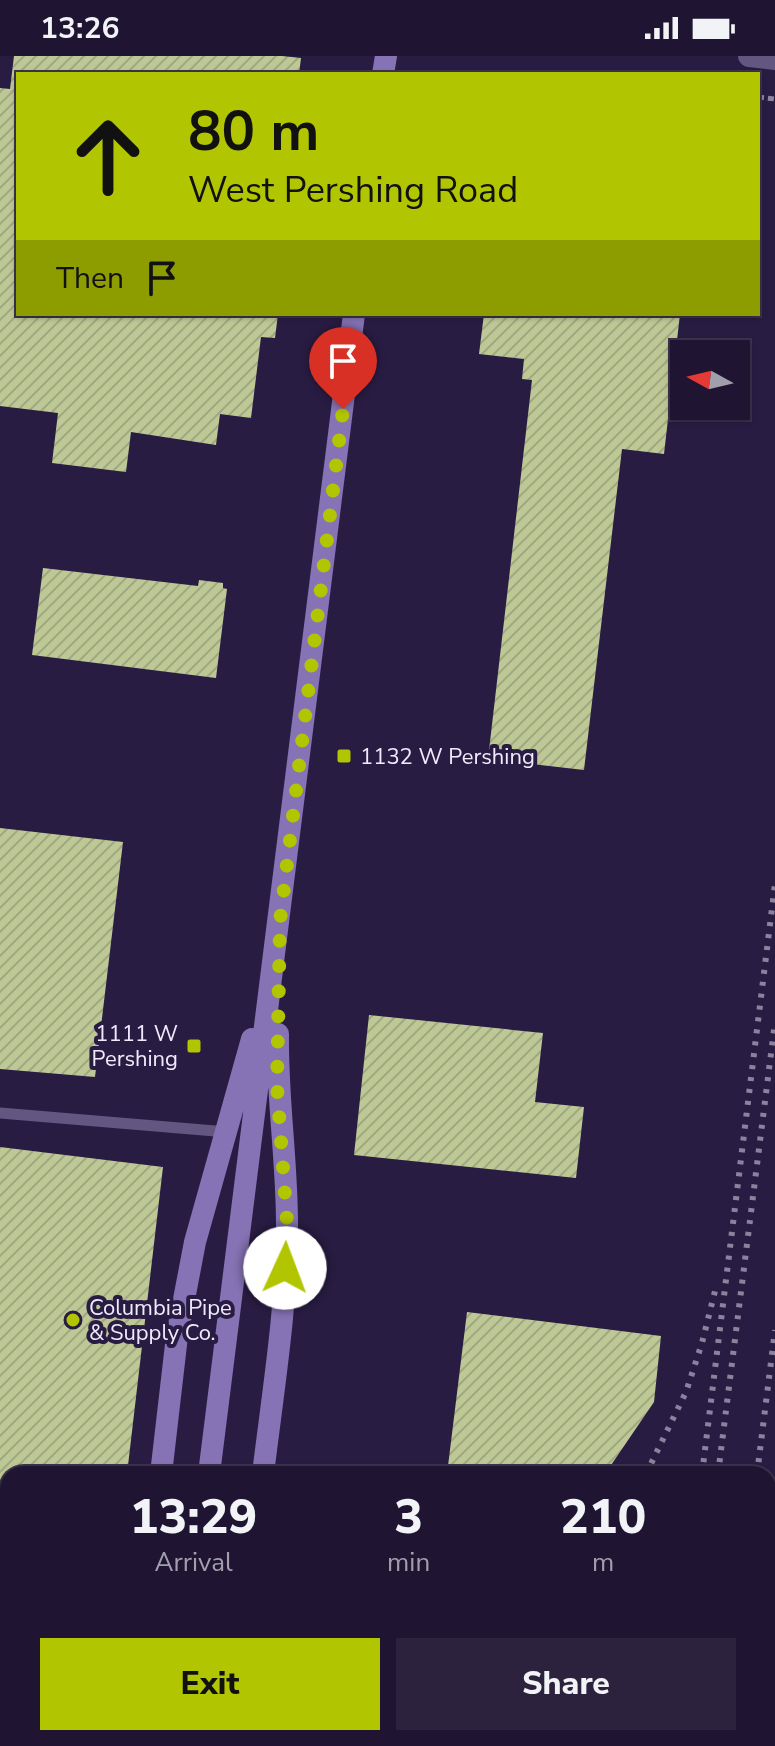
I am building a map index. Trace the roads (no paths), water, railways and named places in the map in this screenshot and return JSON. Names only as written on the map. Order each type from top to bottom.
[{"type":"main road","points":[[210,1466],[354,316]]},
{"type":"main road","points":[[162,1466],[177,1336],[195,1242],[244,1074],[280,921]]},
{"type":"main road","points":[[264,1466],[284,1300],[287,1222],[277,1086],[280,921]]},
{"type":"street","points":[[749,56],[775,59]]},
{"type":"lane","points":[[0,1113],[227,1133]]},
{"type":"railway","points":[[703,1466],[775,884]]},
{"type":"railway","points":[[719,1466],[775,1022]]},
{"type":"railway","points":[[650,1466],[686,1392],[715,1291]]},
{"type":"railway","points":[[758,1466],[775,1330]]},
{"type":"place","name":"1132 W Pershing","points":[[344,756]]},
{"type":"place","name":"1111 W Pershing","points":[[194,1046]]},
{"type":"place","name":"Columbia Pipe & Supply Co.","points":[[73,1320]]}]
